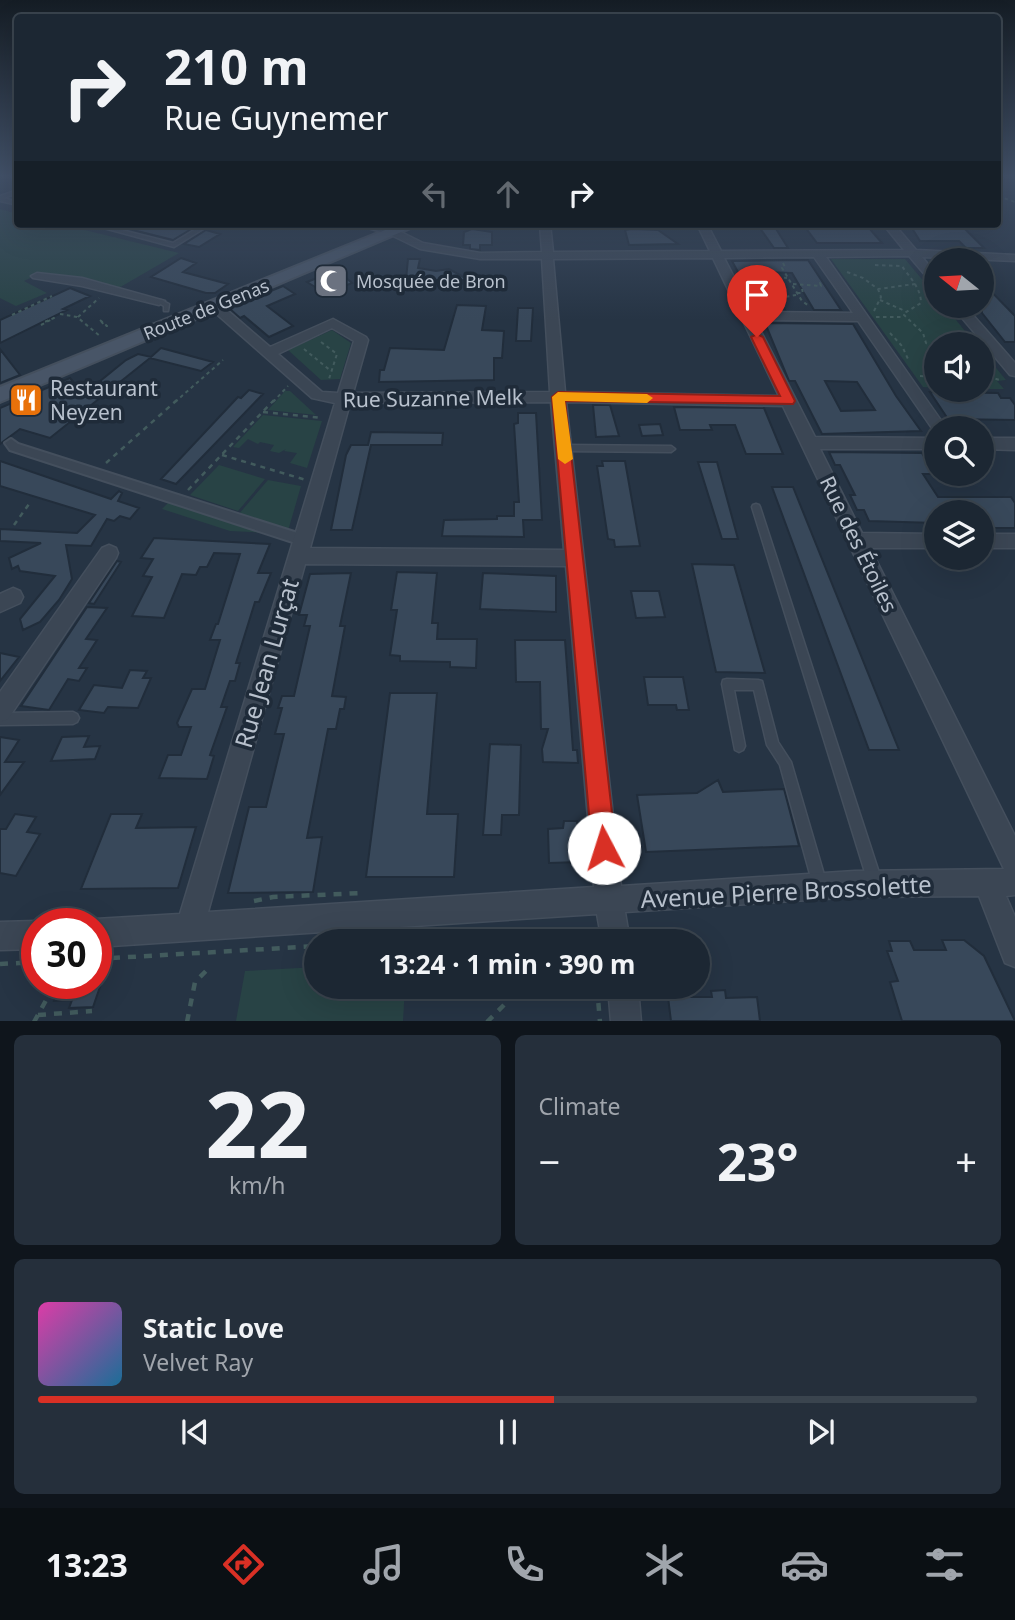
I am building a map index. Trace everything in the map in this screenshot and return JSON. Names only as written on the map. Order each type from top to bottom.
[{"type":"main road","name":"Route de Genas","points":[[0,395],[403,228]]},
{"type":"street","points":[[376,228],[393,232],[420,246],[480,256],[913,253],[1015,258]]},
{"type":"street","points":[[545,228],[558,397],[614,929]]},
{"type":"street","name":"Rue des Étoiles","points":[[704,228],[1015,864]]},
{"type":"street","points":[[891,228],[924,266]]},
{"type":"street","points":[[818,254],[866,317],[931,416]]},
{"type":"street","points":[[37,276],[82,282],[163,306]]},
{"type":"street","name":"Rue Suzanne Melk","points":[[215,306],[317,395],[341,409],[558,397],[789,401]]},
{"type":"street","points":[[747,316],[866,317]]},
{"type":"street","points":[[968,318],[1015,372]]},
{"type":"street","name":"Rue Jean Lurçat","points":[[190,928],[361,340],[333,323],[269,353]]},
{"type":"street","points":[[11,443],[15,447],[178,500],[300,548],[576,558]]},
{"type":"street","points":[[810,443],[924,443]]},
{"type":"street","points":[[994,444],[1015,444]]},
{"type":"street","points":[[858,540],[924,541]]},
{"type":"street","points":[[994,541],[1015,541]]},
{"type":"street","points":[[0,711],[109,553]]},
{"type":"street","points":[[987,881],[1015,953]]},
{"type":"street","name":"Avenue Pierre Brossolette","points":[[112,932],[821,886],[1015,881]]},
{"type":"street","points":[[0,936],[21,935]]},
{"type":"street","points":[[624,999],[626,1021]]},
{"type":"lane","points":[[108,228],[174,245],[202,228]]},
{"type":"lane","points":[[564,448],[671,449]]},
{"type":"lane","points":[[756,507],[875,884]]},
{"type":"lane","points":[[739,746],[727,684],[758,685],[774,745],[785,762],[821,886]]},
{"type":"lane","points":[[0,719],[73,718]]},
{"type":"path","points":[[780,258],[797,294],[802,301],[813,307]]},
{"type":"path","points":[[863,265],[902,266],[922,295],[921,303],[905,311]]},
{"type":"path","points":[[844,270],[863,278],[878,289],[880,300]]},
{"type":"path","points":[[739,276],[788,278]]},
{"type":"path","points":[[793,284],[821,286],[820,283],[830,283]]},
{"type":"path","points":[[878,289],[915,284]]},
{"type":"path","points":[[779,298],[803,293],[802,289]]},
{"type":"path","points":[[77,317],[103,293]]},
{"type":"path","points":[[48,298],[10,314],[48,298]]},
{"type":"path","points":[[880,300],[905,311]]},
{"type":"path","points":[[880,300],[874,307],[882,323]]},
{"type":"path","points":[[904,317],[905,311]]},
{"type":"path","points":[[42,323],[54,318],[42,326],[62,314],[77,317],[105,340]]},
{"type":"path","points":[[866,317],[904,317],[919,329],[924,339]]},
{"type":"path","points":[[90,326],[100,321]]},
{"type":"path","points":[[887,329],[902,346],[909,360]]},
{"type":"path","points":[[318,340],[337,354],[329,379]]},
{"type":"path","points":[[300,346],[331,371]]},
{"type":"path","points":[[96,472],[223,360]]},
{"type":"path","points":[[915,369],[920,376],[924,376]]},
{"type":"path","points":[[178,500],[296,377]]},
{"type":"path","points":[[994,379],[1000,380]]},
{"type":"path","points":[[263,412],[341,409]]},
{"type":"path","points":[[222,455],[318,484]]},
{"type":"path","points":[[14,525],[29,504]]},
{"type":"path","points":[[112,958],[304,948]]},
{"type":"path","points":[[0,964],[21,963]]},
{"type":"path","points":[[187,1021],[195,982],[206,971]]},
{"type":"path","points":[[34,1021],[47,999]]},
{"type":"path","points":[[487,1021],[510,999]]},
{"type":"path","points":[[598,999],[600,1021]]},
{"type":"path","points":[[38,1015],[92,1011]]},
{"type":"green space","points":[[0,225],[14,225],[14,228],[76,228],[179,253],[117,289],[41,273],[24,281],[47,293],[16,306],[0,298]]},
{"type":"green space","points":[[831,259],[905,259],[924,282],[924,318],[955,318],[966,332],[924,332],[923,387]]},
{"type":"green space","points":[[332,330],[351,343],[340,379],[321,380],[288,350]]},
{"type":"green space","points":[[994,366],[1006,380],[997,381],[1004,389],[994,389]]},
{"type":"green space","points":[[285,391],[290,391],[316,415],[268,410]]},
{"type":"green space","points":[[263,415],[322,421],[307,468],[290,463],[297,453],[284,451],[286,449],[279,453],[270,451],[274,445],[260,442],[258,444],[248,439],[239,448],[233,447]]},
{"type":"green space","points":[[219,465],[265,479],[238,511],[190,495]]},
{"type":"green space","points":[[268,480],[301,486],[288,531],[238,515]]},
{"type":"green space","points":[[170,501],[270,533],[230,531],[162,509]]},
{"type":"green space","points":[[304,968],[304,999],[404,999],[403,1021],[236,1021],[245,971]]},
{"type":"building","points":[[125,228],[193,228],[173,240]]},
{"type":"building","points":[[760,228],[776,228],[788,248],[774,248]]},
{"type":"building","points":[[806,228],[869,228],[882,243],[817,243]]},
{"type":"building","points":[[912,228],[964,228],[984,248],[966,248],[959,241],[920,241]]},
{"type":"building","points":[[472,229],[492,232],[492,245],[480,245],[480,250],[463,245],[464,232]]},
{"type":"building","points":[[206,230],[220,234],[199,247],[184,244]]},
{"type":"building","points":[[625,230],[658,230],[678,244],[629,245]]},
{"type":"building","points":[[181,258],[196,263],[183,272],[228,284],[215,293],[206,293],[151,277]]},
{"type":"building","points":[[408,259],[420,259],[418,268],[436,271],[449,269],[469,280],[461,280],[460,289],[448,289],[449,280],[420,280],[419,289],[405,290]]},
{"type":"building","points":[[808,260],[841,310],[814,310],[792,273],[765,272],[785,310],[758,309],[732,261]]},
{"type":"building","name":"Mosquée de Bron","points":[[337,270],[352,283],[330,292],[320,290],[307,282]]},
{"type":"building","points":[[283,286],[295,294],[267,306],[293,326],[269,337],[244,316],[240,318],[229,308]]},
{"type":"building","points":[[70,288],[90,296],[0,343],[0,320]]},
{"type":"building","points":[[994,294],[1015,316],[1015,342],[1005,342],[986,318],[994,318]]},
{"type":"building","points":[[457,305],[486,306],[482,330],[504,331],[502,358],[494,358],[494,380],[379,382],[380,370],[384,370],[390,348],[444,350]]},
{"type":"building","points":[[518,308],[533,308],[531,341],[516,341]]},
{"type":"building","points":[[765,323],[853,324],[896,396],[921,431],[822,434],[795,381],[789,381]],"holes":[[[825,381],[857,382],[875,410],[841,411]]]},
{"type":"building","points":[[161,348],[213,362],[201,371],[150,358],[50,438],[20,429],[0,444],[0,408],[70,378],[84,394],[126,360],[138,354],[151,357]]},
{"type":"building","points":[[0,349],[20,375],[0,383]]},
{"type":"building","points":[[249,390],[263,394],[176,484],[161,479],[238,397],[241,398]]},
{"type":"building","points":[[994,393],[998,393],[1001,398],[1010,398],[1015,405],[1015,420],[994,420],[994,416],[946,416],[937,402],[994,402]]},
{"type":"building","points":[[593,405],[610,405],[619,436],[596,437]]},
{"type":"building","points":[[674,407],[764,408],[783,454],[746,454],[735,425],[710,425],[712,430],[680,430]]},
{"type":"building","points":[[518,413],[536,413],[542,520],[523,520],[524,537],[442,536],[444,520],[514,516],[514,502],[519,502],[514,424],[518,423]]},
{"type":"building","points":[[660,424],[663,435],[642,436],[639,425]]},
{"type":"building","points":[[371,432],[443,433],[442,445],[371,445],[352,530],[331,530],[346,455],[351,445],[368,445]]},
{"type":"building","points":[[829,452],[922,453],[924,486],[931,486],[938,497],[1011,497],[1015,503],[1015,528],[994,528],[994,500],[924,500],[924,523],[869,521],[864,510],[857,510],[850,495],[855,495],[840,465],[835,465]]},
{"type":"building","points":[[0,461],[111,499],[119,491],[122,493],[118,501],[139,508],[130,519],[120,516],[114,521],[107,519],[91,546],[66,545],[72,579],[59,600],[40,622],[23,630],[20,619],[55,576],[20,571],[18,566],[12,569],[9,558],[41,543],[0,541],[0,529],[77,533],[95,515],[0,486]]},
{"type":"building","points":[[602,461],[625,461],[640,546],[615,547],[614,540],[608,539],[597,466],[603,466]]},
{"type":"building","points":[[698,462],[717,462],[738,539],[722,539]]},
{"type":"building","points":[[772,487],[793,487],[899,750],[869,750]]},
{"type":"building","points":[[154,538],[270,544],[258,573],[271,573],[259,602],[255,602],[236,663],[240,663],[235,681],[230,681],[221,707],[227,707],[210,755],[214,756],[207,779],[159,778],[168,755],[181,755],[191,727],[179,727],[177,723],[192,689],[205,689],[220,640],[210,640],[218,624],[240,554],[214,553],[207,567],[200,567],[196,575],[182,574],[164,618],[132,616],[152,577],[143,576],[153,559],[141,558]]},
{"type":"building","points":[[117,561],[121,562],[94,604],[89,603]]},
{"type":"building","points":[[692,564],[734,565],[765,673],[716,672]]},
{"type":"building","points":[[397,572],[437,573],[432,623],[438,623],[437,639],[477,639],[476,668],[450,667],[450,662],[400,661],[400,656],[390,655],[397,610],[391,610]]},
{"type":"building","points":[[351,573],[340,626],[345,626],[332,696],[346,697],[344,709],[340,709],[336,729],[328,729],[307,838],[322,837],[313,892],[228,893],[249,807],[266,807],[284,734],[275,734],[282,708],[278,708],[282,696],[294,696],[310,626],[304,626],[307,615],[299,615],[310,574]]},
{"type":"building","points":[[483,573],[556,576],[556,612],[480,609]]},
{"type":"building","points":[[631,591],[659,591],[665,617],[636,618]]},
{"type":"building","points":[[87,607],[107,608],[86,639],[97,640],[79,668],[87,668],[79,681],[68,679],[49,710],[21,706]]},
{"type":"building","points":[[515,640],[565,640],[573,750],[577,750],[578,763],[543,762],[542,749],[548,729],[541,729],[540,682],[516,682]]},
{"type":"building","points":[[0,653],[19,657],[0,681]]},
{"type":"building","points":[[130,670],[147,671],[143,678],[151,678],[138,708],[108,707],[104,713],[79,710],[94,685],[122,688]]},
{"type":"building","points":[[644,677],[683,677],[689,710],[677,710],[676,705],[648,705]]},
{"type":"building","points":[[390,693],[437,693],[427,814],[458,814],[454,877],[366,877]]},
{"type":"building","points":[[89,736],[84,747],[100,746],[95,759],[51,761],[62,737]]},
{"type":"building","points":[[0,737],[19,740],[5,762],[24,762],[0,795]]},
{"type":"building","points":[[490,744],[521,745],[519,815],[502,815],[501,835],[483,835]]},
{"type":"building","points":[[718,780],[723,792],[784,789],[799,846],[646,852],[637,795],[697,793]]},
{"type":"building","points":[[15,814],[36,817],[27,832],[40,834],[16,876],[0,873],[0,829],[6,829]]},
{"type":"building","points":[[111,814],[142,814],[136,828],[196,827],[178,888],[81,889]]},
{"type":"building","points":[[564,821],[577,821],[580,862],[549,863],[548,829],[563,828]]},
{"type":"building","points":[[942,940],[964,940],[984,956],[1015,1021],[902,1021],[890,982],[898,981],[887,951],[892,951],[889,941],[910,941],[914,950],[946,950]]},
{"type":"building","points":[[725,990],[726,998],[757,997],[760,1021],[671,1021],[668,999],[710,999],[711,991]]},
{"type":"building","points":[[55,999],[96,999],[93,1007],[69,1008],[72,1000],[54,1001]]},
{"type":"slow traffic","points":[[565,459],[558,397],[647,398]]},
{"type":"place","name":"Mosquée de Bron","points":[[331,281]]},
{"type":"place","name":"Restaurant Neyzen","points":[[26,400]]},
{"type":"route","points":[[604,848],[558,397],[789,401],[757,337]]}]
